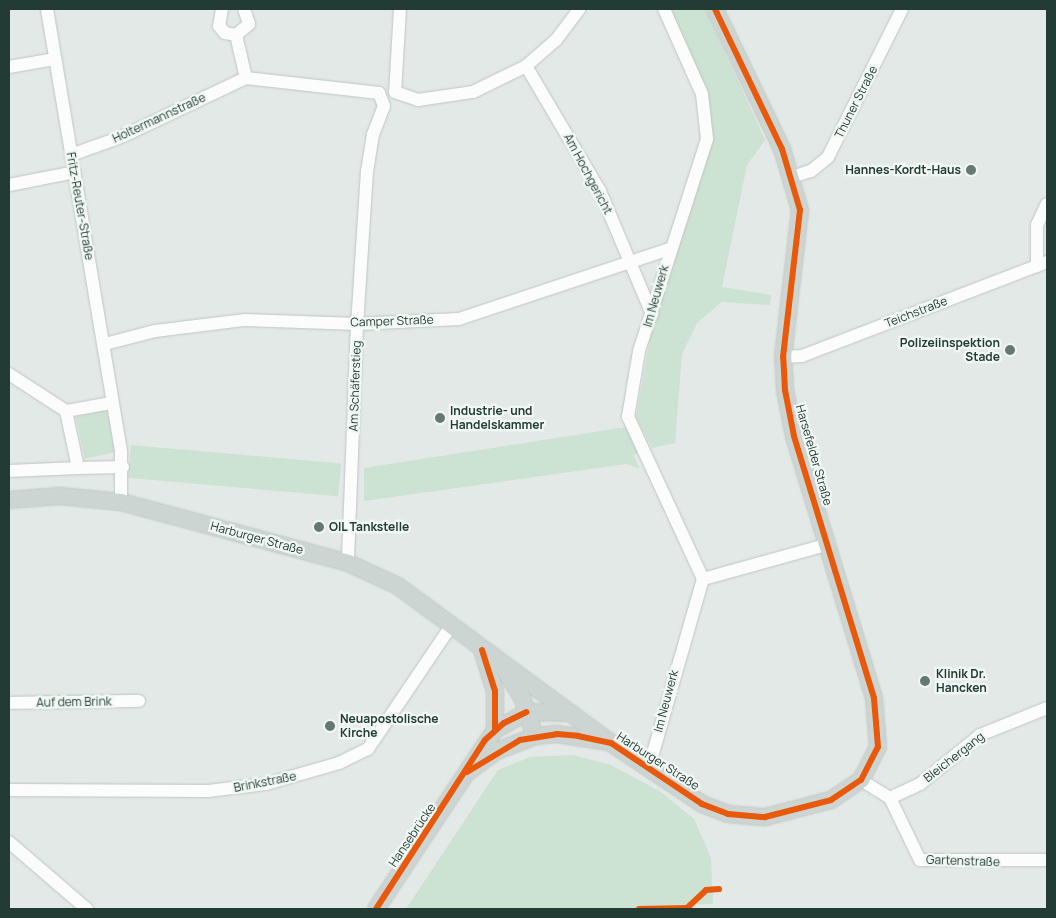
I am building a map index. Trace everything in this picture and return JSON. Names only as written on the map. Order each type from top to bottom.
[{"type":"main road","name":"Harsefelder Straße","points":[[715,9],[792,177],[801,230],[783,357],[794,436],[829,544],[874,698],[878,746],[861,780],[831,800],[765,817]]},
{"type":"main road","name":"Harburger Straße","points":[[9,500],[60,496],[122,502],[348,563],[398,586],[482,650],[542,689],[611,743],[649,766],[702,804],[728,814],[765,817]]},
{"type":"main road","points":[[482,650],[493,683],[495,730]]},
{"type":"main road","name":"Harburger Straße","points":[[499,662],[534,711]]},
{"type":"main road","name":"Harburger Straße","points":[[542,689],[534,711],[535,736],[557,734],[611,743]]},
{"type":"main road","points":[[534,711],[573,713]]},
{"type":"main road","name":"Hansebrücke","points":[[376,909],[495,730],[534,711]]},
{"type":"main road","name":"Hansebrücke","points":[[467,772],[497,751],[535,736]]},
{"type":"street","name":"Fritz-Reuter-Straße","points":[[47,9],[105,344],[111,403],[123,467],[122,502]]},
{"type":"street","points":[[222,9],[219,26],[225,33],[236,35]]},
{"type":"street","points":[[236,35],[249,24],[244,9]]},
{"type":"street","points":[[400,9],[394,81],[395,92],[403,97],[438,98],[473,92],[526,66],[556,40],[579,9]]},
{"type":"street","name":"Im Neuwerk","points":[[649,766],[703,579],[628,417],[639,351],[652,314],[670,249],[707,139],[702,94],[664,9]]},
{"type":"street","name":"Thuner Straße","points":[[792,177],[811,170],[828,157],[902,9]]},
{"type":"street","points":[[236,35],[246,78]]},
{"type":"street","points":[[9,67],[55,59]]},
{"type":"street","name":"Am Hochgericht","points":[[526,66],[600,191],[652,314]]},
{"type":"street","name":"Am Schäferstieg","points":[[246,78],[379,93],[384,106],[373,134],[368,171],[357,324],[348,563]]},
{"type":"street","name":"Holtermannstraße","points":[[71,155],[121,138],[246,78]]},
{"type":"street","points":[[9,185],[75,172]]},
{"type":"street","points":[[1042,264],[1037,225],[1047,204]]},
{"type":"street","name":"Camper Straße","points":[[105,344],[155,331],[245,320],[357,324],[459,319],[630,260],[670,249]]},
{"type":"street","name":"Teichstraße","points":[[783,357],[802,356],[1042,264]]},
{"type":"street","points":[[9,374],[66,411],[111,403]]},
{"type":"street","points":[[66,411],[78,468]]},
{"type":"street","points":[[9,471],[123,467]]},
{"type":"street","points":[[703,579],[829,544]]},
{"type":"street","name":"Brinkstraße","points":[[9,790],[222,790],[306,774],[368,749],[451,626]]},
{"type":"street","name":"Auf dem Brink","points":[[9,704],[139,701]]},
{"type":"street","name":"Bleichergang","points":[[890,798],[920,784],[980,735],[1047,708]]},
{"type":"street","points":[[861,780],[890,798]]},
{"type":"street","name":"Gartenstraße","points":[[890,798],[920,860],[1047,860]]},
{"type":"street","points":[[9,842],[87,909]]},
{"type":"green space","points":[[668,9],[705,9],[765,140],[747,165],[722,287],[771,295],[770,305],[722,302],[697,323],[682,354],[675,443],[652,448],[636,417],[654,317],[711,139]]},
{"type":"green space","points":[[107,410],[116,452],[85,459],[76,417]]},
{"type":"green space","points":[[626,427],[639,453],[634,455],[639,468],[626,464],[364,501],[364,468]]},
{"type":"green space","points":[[131,445],[341,463],[338,496],[128,478]]},
{"type":"green space","points":[[573,755],[611,765],[661,792],[694,819],[711,858],[713,904],[665,905],[665,909],[406,909],[498,770],[530,757]]},
{"type":"cycle path","points":[[467,772],[520,740],[557,734],[578,736],[611,743],[702,804],[728,814],[765,817],[831,800],[861,780],[878,747],[874,698],[794,436],[785,390],[783,357],[800,210],[782,149],[715,9]]},
{"type":"cycle path","points":[[482,650],[495,691],[495,730]]},
{"type":"cycle path","points":[[376,909],[485,740],[504,723],[527,712]]},
{"type":"cycle path","points":[[639,909],[687,908],[706,890],[719,889]]},
{"type":"place","name":"Hannes-Kordt-Haus","points":[[971,170]]},
{"type":"place","name":"Polizeiinspektion Stade","points":[[1010,350]]},
{"type":"place","name":"Industrie- und Handelskammer","points":[[440,418]]},
{"type":"place","name":"OIL Tankstelle","points":[[319,527]]},
{"type":"place","name":"Klinik Dr. Hancken","points":[[925,681]]},
{"type":"place","name":"Neuapostolische Kirche","points":[[330,726]]}]
